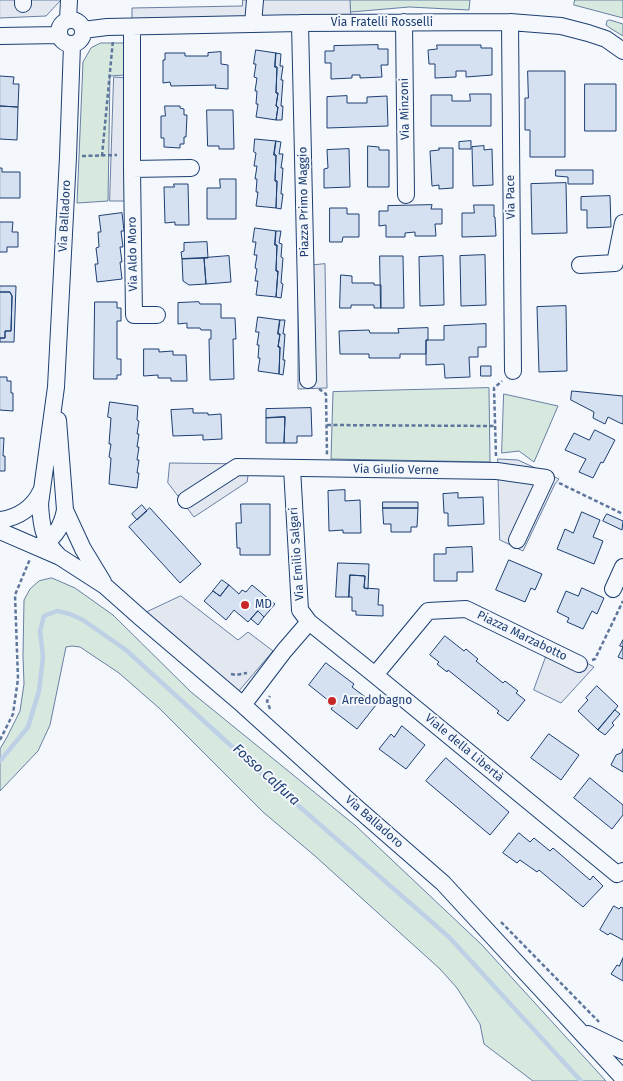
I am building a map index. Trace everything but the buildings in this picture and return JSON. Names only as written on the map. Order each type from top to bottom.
[{"type":"street","points":[[68,20],[69,0]]},
{"type":"street","points":[[253,24],[254,0]]},
{"type":"street","points":[[0,36],[79,42],[83,30],[79,23],[68,20],[62,24],[58,31],[65,40]]},
{"type":"street","name":"Via Minzoni","points":[[404,22],[406,195]]},
{"type":"street","name":"Via Fratelli Rosselli","points":[[83,30],[300,23],[510,22],[561,26],[606,39],[623,51]]},
{"type":"street","name":"Via Pace","points":[[510,22],[513,371]]},
{"type":"street","name":"Piazza Primo Maggio","points":[[300,23],[308,380]]},
{"type":"street","name":"Via Aldo Moro","points":[[132,27],[134,315],[157,315]]},
{"type":"street","name":"Via Balladoro","points":[[41,544],[44,533],[40,517],[41,489],[56,388],[68,157],[65,40]]},
{"type":"street","points":[[132,162],[191,168]]},
{"type":"street","points":[[580,265],[614,264],[623,223]]},
{"type":"street","name":"Via Balladoro","points":[[41,544],[54,536],[62,525],[65,510],[56,388]]},
{"type":"street","name":"Via Giulio Verne","points":[[186,500],[237,467],[497,472],[546,478]]},
{"type":"street","name":"Via Emilio Salgari","points":[[292,468],[300,610],[309,622]]},
{"type":"street","points":[[517,540],[546,478]]},
{"type":"street","name":"Via Balladoro","points":[[0,520],[7,519],[28,509],[36,500],[41,489]]},
{"type":"street","name":"Via Balladoro","points":[[65,510],[83,549],[105,586]]},
{"type":"street","points":[[0,532],[41,544]]},
{"type":"street","name":"Via Balladoro","points":[[41,544],[105,586],[243,704],[443,883],[623,1078]]},
{"type":"street","points":[[618,595],[623,567]]},
{"type":"street","name":"Piazza Marzabotto","points":[[375,675],[428,611],[466,609],[579,664]]},
{"type":"street","points":[[243,704],[309,622]]},
{"type":"street","name":"Viale della Libertà","points":[[309,622],[620,873]]},
{"type":"street","points":[[579,1030],[623,1051]]},
{"type":"path","points":[[102,156],[114,38]]},
{"type":"path","points":[[68,157],[102,156],[132,162]]},
{"type":"path","points":[[497,472],[494,388],[513,371]]},
{"type":"path","points":[[308,380],[326,394],[327,469]]},
{"type":"path","points":[[327,425],[495,426]]},
{"type":"path","points":[[546,478],[623,514]]},
{"type":"path","points":[[0,740],[14,714],[18,679],[15,595],[41,544]]},
{"type":"path","points":[[579,664],[595,659],[618,595]]},
{"type":"path","points":[[227,673],[236,675],[247,674],[255,664],[268,673]]},
{"type":"path","points":[[270,710],[267,701],[271,695]]},
{"type":"path","points":[[495,916],[602,1025]]},
{"type":"shaded area","points":[[0,0],[61,0],[46,16],[0,18]]},
{"type":"shaded area","points":[[243,0],[350,0],[351,23],[132,27],[132,8],[242,6]]},
{"type":"shaded area","points":[[350,0],[470,0],[469,10],[409,7],[351,12]]},
{"type":"shaded area","points":[[575,0],[623,0],[623,18],[574,5]]},
{"type":"shaded area","points":[[610,20],[623,24],[623,36],[606,25],[607,21]]},
{"type":"shaded area","points":[[101,43],[127,43],[125,75],[110,76],[108,201],[77,203],[83,62],[91,48]]},
{"type":"shaded area","points":[[114,77],[128,78],[130,201],[110,201]]},
{"type":"shaded area","points":[[325,264],[327,388],[298,389],[298,267]]},
{"type":"shaded area","points":[[489,388],[490,462],[331,459],[333,392]]},
{"type":"shaded area","points":[[504,394],[558,406],[534,462],[519,451],[502,453]]},
{"type":"shaded area","points":[[498,459],[518,460],[559,479],[523,551],[500,540]]},
{"type":"shaded area","points":[[170,463],[250,464],[247,482],[194,517],[168,483]]},
{"type":"shaded area","points":[[52,578],[75,588],[113,615],[191,692],[356,826],[482,945],[606,1081],[533,1081],[484,1044],[480,1024],[457,988],[440,969],[315,856],[263,812],[159,708],[119,673],[80,647],[66,647],[50,725],[38,751],[0,791],[0,749],[20,711],[24,684],[24,600],[30,589],[39,581]]},
{"type":"shaded area","points":[[181,596],[238,640],[248,632],[273,651],[238,692],[145,613]]},
{"type":"shaded area","points":[[551,643],[594,667],[561,703],[534,690]]},
{"type":"waterway","name":"Fosso Calfura","points":[[0,761],[28,727],[39,691],[43,657],[40,631],[44,616],[57,611],[83,620],[126,650],[262,774],[449,937],[581,1081]]},
{"type":"place","name":"MD","points":[[245,605]]},
{"type":"place","name":"Arredobagno","points":[[332,701]]}]
